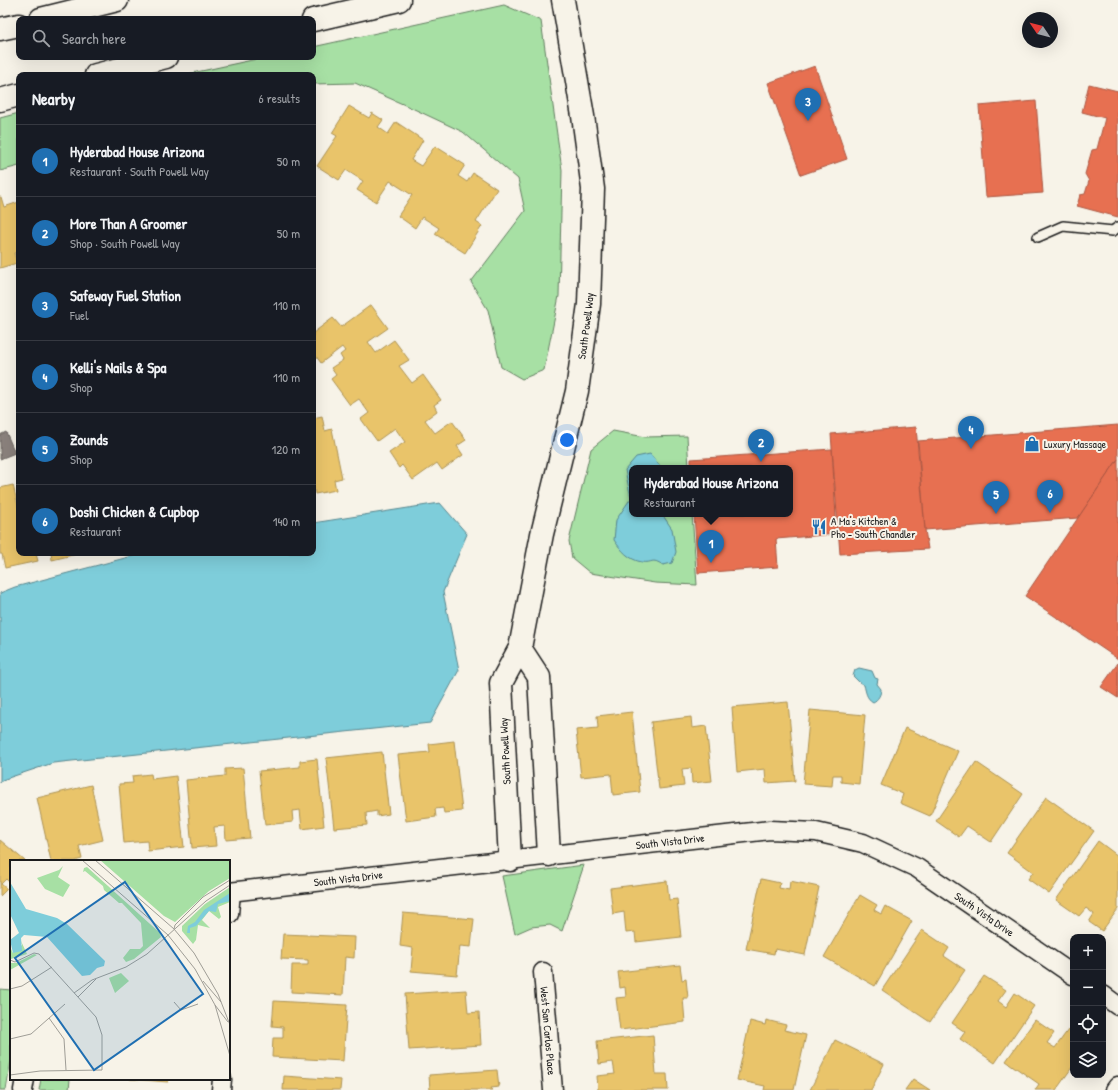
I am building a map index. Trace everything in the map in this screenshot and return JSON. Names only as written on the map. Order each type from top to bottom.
[{"type":"street","points":[[53,16],[117,0]]},
{"type":"street","points":[[316,19],[399,0]]},
{"type":"street","name":"South Powell Way","points":[[510,860],[501,683],[520,648],[542,534],[577,391],[588,304],[593,189],[583,116],[563,0]]},
{"type":"street","points":[[0,29],[16,26]]},
{"type":"street","points":[[108,72],[154,60]]},
{"type":"street","points":[[0,100],[16,96]]},
{"type":"street","points":[[520,648],[539,676],[549,855]]},
{"type":"street","name":"South Vista Drive","points":[[230,892],[770,830],[816,832],[863,842],[917,868],[1070,973]]},
{"type":"street","name":"West San Carlos Place","points":[[543,972],[553,1090]]},
{"type":"street","points":[[1106,997],[1118,1006]]},
{"type":"street","points":[[23,1090],[25,1080]]},
{"type":"street","points":[[1115,1090],[1118,1086]]},
{"type":"lane","points":[[1038,237],[1063,226],[1113,231],[1118,227]]},
{"type":"green space","points":[[504,5],[541,21],[562,170],[559,296],[544,370],[522,379],[501,367],[488,310],[471,282],[525,211],[518,179],[463,132],[355,83],[316,84],[316,72],[197,72],[252,60],[316,60],[316,46]]},
{"type":"green space","points":[[16,114],[16,167],[0,171],[0,118]]},
{"type":"green space","points":[[613,431],[645,437],[687,436],[689,465],[629,465],[629,517],[692,517],[697,585],[655,583],[590,573],[572,558],[569,541],[591,449]]},
{"type":"green space","points":[[584,865],[562,931],[550,925],[531,927],[515,934],[502,876]]},
{"type":"green space","points":[[0,989],[10,990],[10,1066],[6,1090],[0,1090]]},
{"type":"green space","points":[[41,1080],[70,1080],[69,1090],[39,1090]]},
{"type":"water","points":[[650,454],[659,465],[629,465],[636,457]]},
{"type":"water","points":[[629,465],[629,489],[625,470]]},
{"type":"water","points":[[629,501],[629,517],[664,517],[672,529],[676,552],[672,563],[663,565],[656,561],[637,561],[629,557],[614,540],[616,520]]},
{"type":"water","points":[[440,503],[467,534],[443,592],[459,670],[430,723],[53,763],[2,780],[0,783],[0,593],[15,587],[133,556],[316,556],[316,523]]},
{"type":"water","points":[[859,668],[872,671],[875,678],[878,679],[877,684],[881,689],[878,698],[873,702],[868,697],[864,685],[853,676],[855,670]]},
{"type":"building: Homes","points":[[349,106],[369,118],[372,113],[383,120],[378,127],[388,134],[396,122],[423,140],[411,160],[421,166],[435,146],[465,165],[458,176],[467,182],[473,173],[497,189],[476,222],[482,226],[465,253],[435,234],[439,228],[422,217],[415,228],[398,216],[412,195],[390,181],[376,202],[357,190],[363,181],[346,170],[339,180],[317,166],[337,136],[332,133]]},
{"type":"building: Homes","points":[[1,197],[4,207],[16,203],[16,253],[14,253],[16,263],[0,268]]},
{"type":"building: Homes","points":[[371,305],[388,328],[368,342],[376,353],[394,340],[409,360],[399,366],[412,383],[423,375],[441,400],[434,405],[437,411],[425,420],[435,433],[452,421],[466,440],[457,446],[463,455],[442,470],[437,463],[413,480],[402,465],[399,468],[389,453],[405,442],[395,428],[377,441],[361,419],[369,413],[359,399],[350,405],[331,379],[336,375],[331,368],[343,360],[340,355],[345,351],[342,347],[321,363],[316,356],[316,331],[333,318],[341,327]]},
{"type":"building: Homes","points":[[322,416],[325,431],[332,429],[342,478],[334,480],[336,490],[316,494],[316,417]]},
{"type":"building: Homes","points":[[13,485],[16,498],[16,556],[37,556],[38,561],[5,568],[2,554],[0,554],[0,488]]},
{"type":"building: Homes","points":[[51,556],[69,556],[52,560]]},
{"type":"building: Homes","points":[[788,702],[795,781],[766,783],[765,769],[737,772],[732,707]]},
{"type":"building: Homes","points":[[810,710],[865,715],[859,784],[841,782],[841,775],[833,775],[832,786],[803,784]]},
{"type":"building: Homes","points":[[632,712],[640,792],[613,795],[611,774],[581,777],[576,730],[598,728],[597,716]]},
{"type":"building: Homes","points":[[691,717],[692,728],[706,726],[712,781],[692,783],[691,768],[682,769],[684,786],[659,789],[651,722]]},
{"type":"building: Homes","points":[[905,728],[958,751],[930,816],[900,803],[903,794],[881,785]]},
{"type":"building: Homes","points":[[454,741],[462,811],[444,813],[443,808],[435,809],[436,817],[406,821],[398,755],[430,752],[429,744]]},
{"type":"building: Homes","points":[[382,752],[389,814],[377,816],[377,811],[366,813],[367,825],[334,828],[326,758]]},
{"type":"building: Homes","points":[[317,759],[324,826],[302,829],[300,810],[292,811],[293,822],[265,825],[259,771],[300,767],[300,761]]},
{"type":"building: Homes","points":[[976,762],[1023,794],[991,842],[967,826],[959,837],[936,821]]},
{"type":"building: Homes","points":[[243,768],[250,838],[226,840],[225,826],[214,827],[216,846],[192,848],[186,780],[225,776],[225,769]]},
{"type":"building: Homes","points":[[151,774],[152,779],[176,776],[184,847],[148,851],[147,841],[124,843],[119,784],[133,783],[132,776]]},
{"type":"building: Homes","points":[[91,785],[103,840],[79,846],[82,859],[51,860],[37,798]]},
{"type":"building: Homes","points":[[1046,797],[1094,831],[1049,894],[1028,879],[1033,872],[1007,853]]},
{"type":"building: Homes","points":[[0,840],[24,860],[10,860],[10,883],[6,879],[1,884],[7,889],[0,896]]},
{"type":"building: Homes","points":[[1098,841],[1118,856],[1118,909],[1102,931],[1089,922],[1094,914],[1086,908],[1079,916],[1056,900]]},
{"type":"building: Homes","points":[[761,879],[780,883],[779,888],[789,890],[790,881],[819,887],[805,955],[775,949],[774,954],[746,949]]},
{"type":"building: Homes","points":[[667,881],[669,900],[677,899],[681,937],[636,942],[635,932],[626,933],[624,912],[613,914],[610,888]]},
{"type":"building: Homes","points":[[860,895],[877,905],[874,910],[881,914],[885,906],[912,921],[875,986],[824,957]]},
{"type":"building: Homes","points":[[403,913],[474,919],[471,947],[460,946],[457,975],[411,971],[413,948],[400,946]]},
{"type":"building: Homes","points":[[922,930],[949,948],[944,956],[965,970],[930,1022],[882,990]]},
{"type":"building: Homes","points":[[283,934],[355,937],[354,958],[345,957],[343,995],[291,992],[292,965],[308,965],[308,960],[281,959]]},
{"type":"building: Homes","points":[[680,965],[682,980],[686,979],[688,998],[683,998],[685,1022],[620,1030],[616,998],[626,997],[625,987],[620,988],[618,972]]},
{"type":"building: Homes","points":[[984,976],[1006,990],[998,1001],[1006,1007],[1015,993],[1034,1006],[995,1063],[960,1039],[965,1032],[952,1023]]},
{"type":"building: Homes","points":[[466,990],[468,1013],[479,1012],[481,1045],[409,1050],[405,994]]},
{"type":"building: Homes","points":[[274,1001],[347,1005],[343,1061],[272,1057],[273,1038],[283,1038],[283,1027],[272,1026]]},
{"type":"building: Homes","points":[[766,1020],[786,1025],[784,1030],[806,1035],[794,1090],[764,1090],[765,1086],[737,1080],[750,1021],[765,1025]]},
{"type":"building: Homes","points":[[1035,1020],[1054,1033],[1047,1043],[1055,1048],[1068,1030],[1070,1031],[1070,1070],[1056,1090],[1035,1090],[1039,1084],[1006,1061]]},
{"type":"building: Homes","points":[[653,1035],[656,1074],[667,1074],[668,1090],[598,1090],[597,1076],[615,1074],[613,1062],[599,1064],[597,1041]]},
{"type":"building: Homes","points":[[835,1040],[884,1064],[871,1090],[810,1090]]},
{"type":"building: Homes","points":[[497,1070],[499,1087],[491,1088],[492,1090],[430,1090],[429,1075]]},
{"type":"building: Homes","points":[[284,1076],[341,1080],[340,1090],[283,1090]]},
{"type":"building: Homes","points":[[913,1079],[930,1090],[905,1090]]},
{"type":"building: Homes","points":[[143,1080],[168,1080],[168,1082]]},
{"type":"building: Shops","points":[[815,66],[847,159],[801,175],[768,83]]},
{"type":"building: Shops","points":[[1089,84],[1118,91],[1118,217],[1077,206],[1080,195],[1085,194],[1089,181],[1085,174],[1092,150],[1097,149],[1105,118],[1082,112]]},
{"type":"building: Shops","points":[[1036,101],[1043,193],[986,197],[979,106]]},
{"type":"building: Shops","points":[[1118,425],[1118,459],[1078,518],[925,530],[918,441]]},
{"type":"building: Shops","points":[[916,427],[928,549],[840,554],[831,434]]},
{"type":"building: Shops","points":[[832,449],[837,534],[776,539],[778,567],[698,573],[694,517],[793,517],[793,465],[691,465],[691,459]]},
{"type":"building: Shops","points":[[1118,459],[1118,659],[1025,596]]},
{"type":"building: Shops","points":[[1118,663],[1118,698],[1101,687]]},
{"type":"building: Industry","points":[[6,432],[15,453],[0,459],[0,435]]},
{"type":"place","name":"Safeway Fuel Station","points":[[808,121]]},
{"type":"place","name":"Luxury Massage","points":[[1032,444]]},
{"type":"place","name":"Kelli's Nails & Spa","points":[[971,449]]},
{"type":"place","name":"More Than A Groomer","points":[[761,462]]},
{"type":"place","name":"Doshi Chicken & Cupbop","points":[[1050,513]]},
{"type":"place","name":"Zounds","points":[[996,514]]},
{"type":"place","name":"A Ma's Kitchen & Pho - South Chandler","points":[[819,527]]},
{"type":"place","name":"Hyderabad House Arizona","points":[[711,563]]}]
